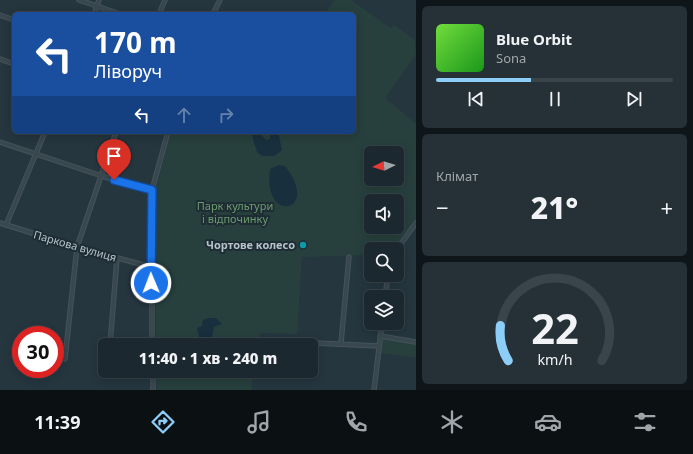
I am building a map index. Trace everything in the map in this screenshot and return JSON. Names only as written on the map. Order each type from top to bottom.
[{"type":"street","points":[[79,0],[114,12]]},
{"type":"street","points":[[95,12],[99,0]]},
{"type":"street","points":[[160,12],[165,0]]},
{"type":"street","points":[[214,12],[220,0]]},
{"type":"street","points":[[0,15],[12,19]]},
{"type":"street","points":[[0,59],[12,63]]},
{"type":"street","points":[[6,225],[44,134]]},
{"type":"street","points":[[65,359],[77,247],[115,134]]},
{"type":"street","points":[[152,338],[152,190],[167,134]]},
{"type":"street","points":[[0,142],[102,176],[152,190]]},
{"type":"street","name":"Паркова вулиця","points":[[0,223],[77,247],[151,267]]},
{"type":"street","points":[[402,242],[416,223]]},
{"type":"street","points":[[341,343],[349,257]]},
{"type":"street","points":[[110,338],[116,258]]},
{"type":"street","points":[[374,390],[381,330]]},
{"type":"street","points":[[380,336],[416,342]]},
{"type":"street","points":[[318,343],[378,346]]},
{"type":"street","points":[[153,378],[153,390]]},
{"type":"green space","name":"Парк культури і відпочинку","points":[[335,0],[351,0],[391,28],[394,25],[415,40],[416,55],[385,98],[416,124],[416,219],[400,242],[364,242],[364,255],[302,257],[297,334],[260,333],[259,338],[156,338],[155,191],[170,134],[356,134],[356,12],[326,12]]},
{"type":"green space","points":[[385,338],[416,343],[416,358],[380,353],[382,339]]},
{"type":"green space","points":[[157,378],[253,378],[251,390],[157,390]]},
{"type":"water","points":[[252,134],[262,134],[266,140],[270,139],[271,134],[278,134],[282,150],[274,156],[262,156],[257,152]]},
{"type":"water","points":[[279,165],[285,166],[295,182],[297,194],[294,202],[288,206],[281,205],[274,199],[270,187],[270,169]]},
{"type":"water","points":[[216,318],[222,324],[214,327],[212,337],[214,338],[198,338],[197,328],[202,326],[203,320]]},
{"type":"place","name":"Чортове колесо","points":[[303,245]]},
{"type":"route","points":[[114,180],[152,190],[151,283]]}]
